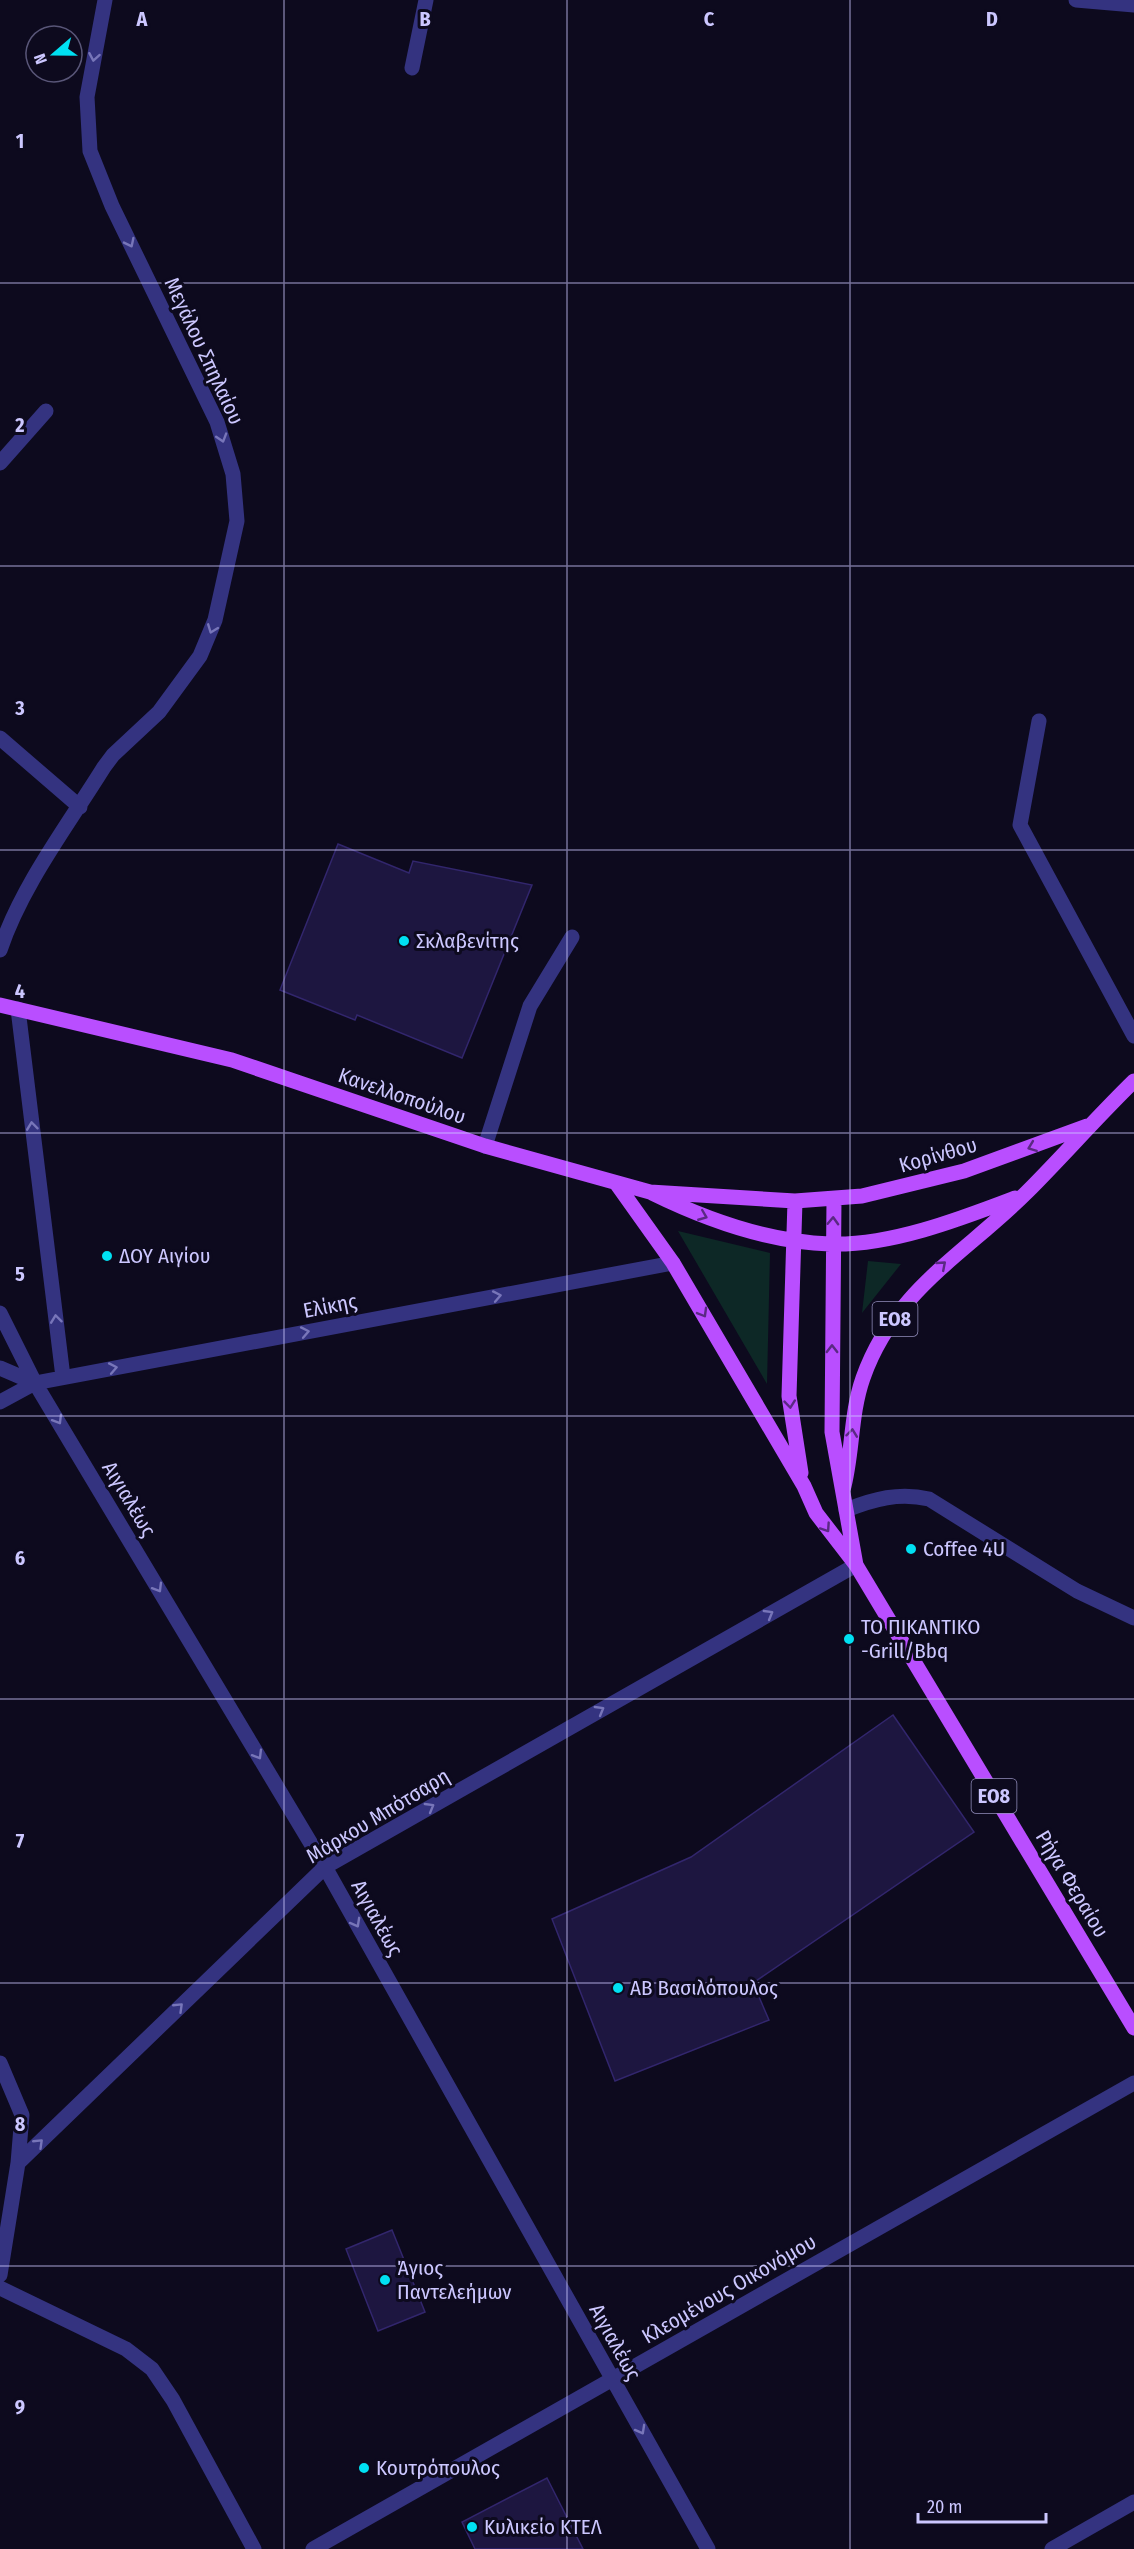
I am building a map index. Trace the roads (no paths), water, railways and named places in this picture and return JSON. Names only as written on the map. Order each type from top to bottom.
[{"type":"main road","name":"Κανελλοπούλου","points":[[0,1005],[232,1060],[485,1146],[650,1192],[795,1201]]},
{"type":"main road","name":"Κορίνθου","points":[[1026,1193],[1087,1126],[1134,1081]]},
{"type":"main road","name":"Κορίνθου","points":[[795,1201],[834,1199],[890,1191],[955,1174],[1087,1126]]},
{"type":"main road","points":[[616,1183],[673,1263],[804,1486]]},
{"type":"main road","points":[[650,1192],[728,1225],[794,1241]]},
{"type":"main road","name":"ΕΟ8","points":[[794,1241],[832,1244],[914,1231],[1026,1193]]},
{"type":"main road","name":"ΕΟ8","points":[[843,1490],[860,1388],[869,1363],[887,1330],[927,1279],[1026,1193]]},
{"type":"main road","name":"ΕΟ8","points":[[834,1199],[832,1432],[856,1564]]},
{"type":"main road","name":"ΕΟ8","points":[[795,1201],[789,1396],[804,1486]]},
{"type":"main road","name":"Ρήγα Φεραίου","points":[[804,1486],[816,1513],[856,1564],[1134,2028]]},
{"type":"street","name":"Μεγάλου Σπηλαίου","points":[[0,950],[8,928],[25,896],[113,755],[159,712],[200,656],[215,620],[237,521],[233,474],[217,422],[112,206],[90,151],[87,97],[105,0]]},
{"type":"street","points":[[412,68],[426,0]]},
{"type":"street","points":[[1076,0],[1134,5]]},
{"type":"street","points":[[0,463],[46,411]]},
{"type":"street","points":[[1039,721],[1020,825],[1134,1035]]},
{"type":"street","points":[[0,738],[80,807]]},
{"type":"street","points":[[485,1146],[530,1006],[572,937]]},
{"type":"street","points":[[18,1009],[63,1377]]},
{"type":"street","name":"Ελίκης","points":[[0,1402],[35,1383],[63,1377],[673,1263]]},
{"type":"street","name":"Αιγιαλέως","points":[[0,1314],[35,1383],[324,1867],[708,2549]]},
{"type":"street","points":[[0,1368],[35,1383]]},
{"type":"street","points":[[846,1510],[891,1496],[909,1494],[928,1499],[1077,1591],[1134,1618]]},
{"type":"street","name":"Μάρκου Μπότσαρη","points":[[18,2163],[324,1867],[856,1564]]},
{"type":"street","points":[[0,2063],[22,2115],[18,2163],[7,2188],[0,2275]]},
{"type":"street","name":"Κλεομένους Οικονόμου","points":[[313,2549],[1134,2083]]},
{"type":"street","points":[[0,2288],[126,2349],[152,2370],[173,2400],[254,2549]]},
{"type":"street","points":[[1052,2549],[1134,2502]]},
{"type":"place","name":"Σκλαβενίτης","points":[[404,941]]},
{"type":"place","name":"ΔΟΥ Αιγίου","points":[[107,1256]]},
{"type":"place","name":"Coffee 4U","points":[[911,1549]]},
{"type":"place","name":"ΤΟ ΠΙΚΑΝΤΙΚΟ -Grill/Bbq","points":[[849,1639]]},
{"type":"place","name":"ΑΒ Βασιλόπουλος","points":[[618,1988]]},
{"type":"place","name":"Άγιος Παντελεήμων","points":[[385,2280]]},
{"type":"place","name":"Κουτρόπουλος","points":[[364,2468]]},
{"type":"place","name":"Κυλικείο ΚΤΕΛ","points":[[472,2527]]}]
